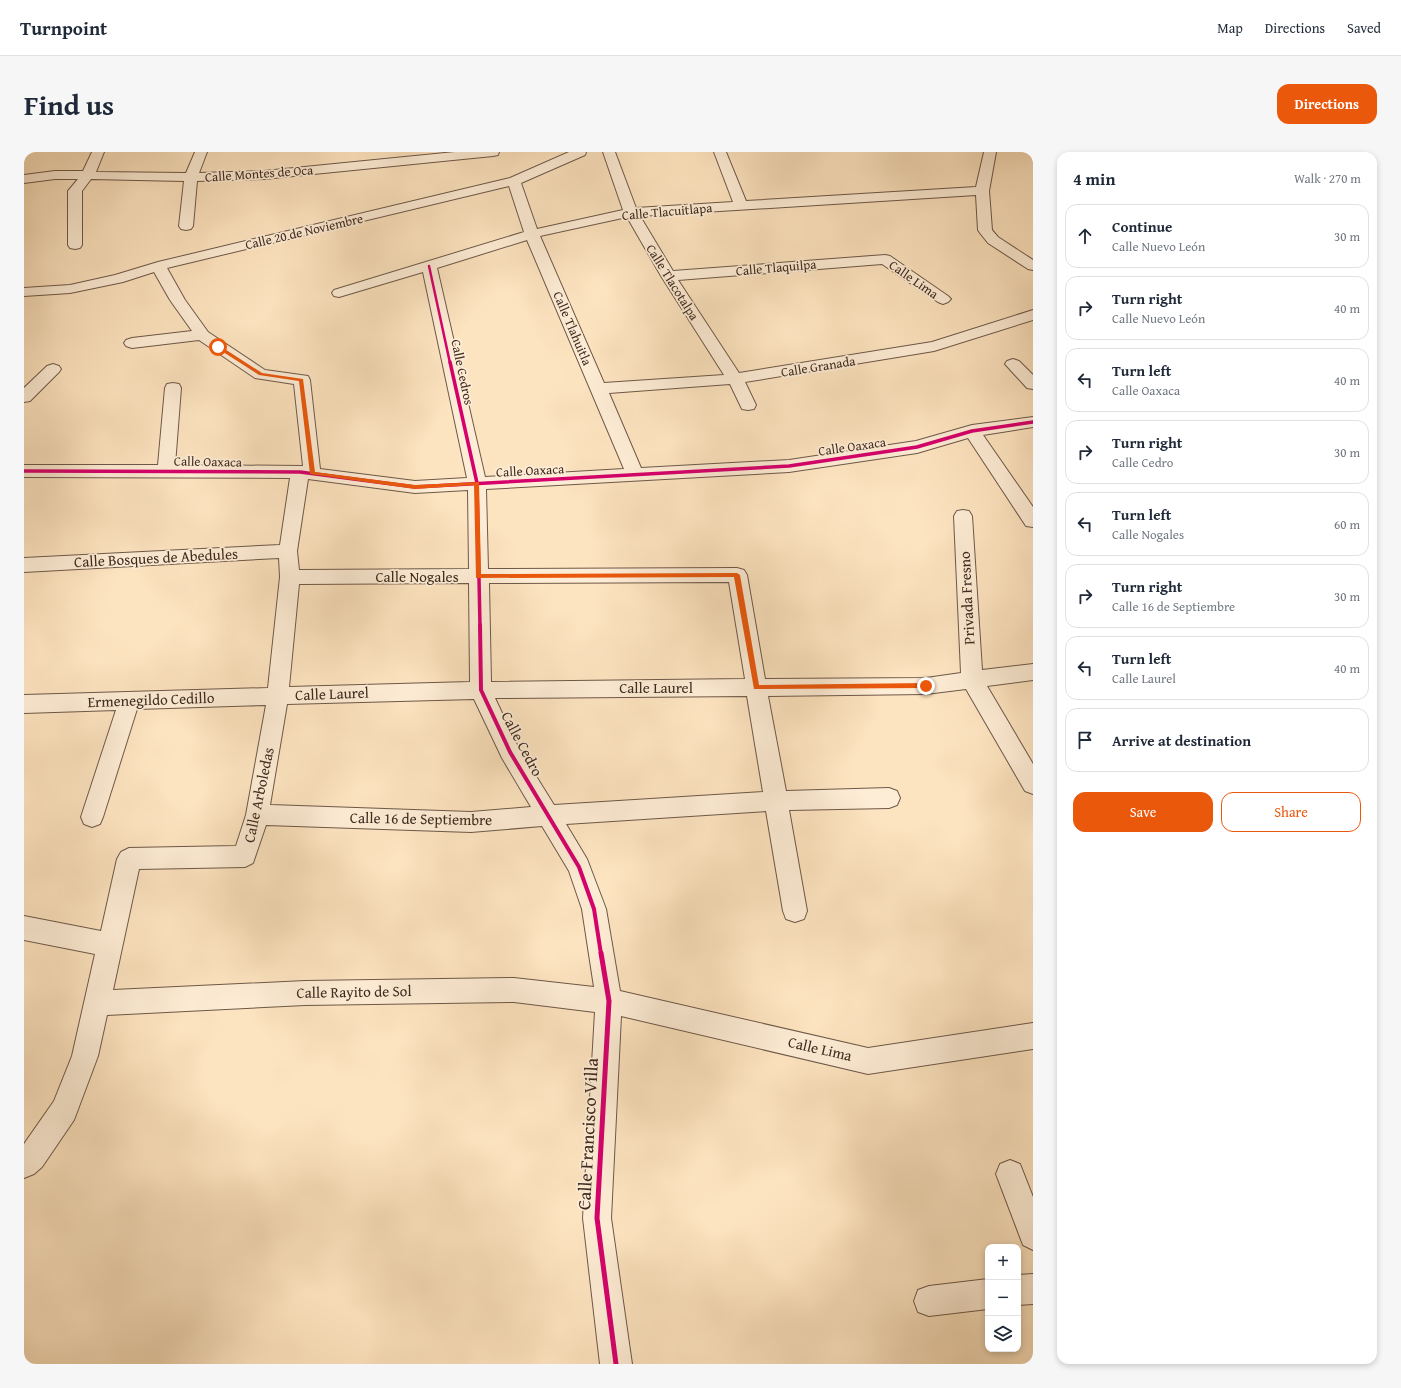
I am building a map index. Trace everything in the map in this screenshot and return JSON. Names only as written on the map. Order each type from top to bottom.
[{"type":"street","points":[[75,244],[75,191],[88,175],[98,152]]},
{"type":"street","points":[[186,226],[191,177],[201,152]]},
{"type":"street","name":"Calle Montes de Oca","points":[[24,178],[55,175],[191,177],[264,176],[316,164],[493,152]]},
{"type":"street","name":"Calle 20 de Noviembre","points":[[24,292],[70,288],[118,279],[158,266],[514,181],[580,152]]},
{"type":"street","name":"Calle Tlacotalpa","points":[[609,152],[631,212],[668,276],[735,379],[748,405]]},
{"type":"street","points":[[720,152],[740,205]]},
{"type":"street","points":[[990,152],[982,191],[985,230],[993,240],[1033,266]]},
{"type":"street","name":"Calle Tlahuitla","points":[[514,181],[532,234],[635,474]]},
{"type":"street","name":"Calle Tlacuitlapa","points":[[339,293],[532,234],[631,212],[982,191]]},
{"type":"street","name":"Calle Tlaquilpa","points":[[668,276],[885,259]]},
{"type":"street","name":"Calle Lima","points":[[885,259],[943,299]]},
{"type":"street","points":[[132,343],[202,334],[178,300],[158,266]]},
{"type":"street","name":"Calle Cedros","points":[[429,266],[477,483]]},
{"type":"street","name":"Calle Granada","points":[[599,389],[735,379],[934,346],[1033,315]]},
{"type":"street","name":"Calle Arboledas","points":[[27,1159],[64,1110],[85,1056],[129,859],[245,856],[257,815],[278,695],[290,577],[288,551],[306,473],[302,380],[261,374],[218,347],[202,334]]},
{"type":"street","points":[[1013,364],[1033,384]]},
{"type":"street","points":[[24,397],[53,369]]},
{"type":"street","points":[[166,471],[173,388]]},
{"type":"street","name":"Calle Oaxaca","points":[[24,472],[166,471],[306,473],[415,487],[789,466],[916,447],[972,431],[1033,422]]},
{"type":"street","points":[[972,431],[1033,521]]},
{"type":"street","name":"Calle Cedro","points":[[477,483],[481,690],[510,752],[579,867],[594,909],[610,1001]]},
{"type":"street","name":"Privada Fresno","points":[[962,516],[972,680]]},
{"type":"street","name":"Calle Bosques de Abedules","points":[[24,565],[288,551]]},
{"type":"street","name":"Calle Nogales","points":[[290,577],[737,575],[756,687]]},
{"type":"street","name":"Calle Laurel","points":[[278,695],[481,690],[926,686],[1033,672]]},
{"type":"street","points":[[972,680],[1033,784]]},
{"type":"street","points":[[756,687],[795,911]]},
{"type":"street","name":"Ermenegildo Cedillo","points":[[24,704],[278,695]]},
{"type":"street","points":[[92,817],[129,701]]},
{"type":"street","name":"Calle 16 de Septiembre","points":[[257,815],[471,822],[549,815],[776,801],[888,798]]},
{"type":"street","points":[[24,928],[110,945]]},
{"type":"street","name":"Calle Rayito de Sol","points":[[98,1003],[305,992],[506,990],[610,1001]]},
{"type":"street","name":"Calle Lima","points":[[610,1001],[868,1061],[1033,1036]]},
{"type":"street","name":"Calle Francisco Villa","points":[[610,1001],[597,1218],[616,1364]]},
{"type":"street","points":[[1010,1174],[1033,1235]]},
{"type":"street","points":[[1021,1290],[1033,1288]]},
{"type":"street","points":[[928,1301],[985,1294]]},
{"type":"cycle path","points":[[429,266],[477,483],[481,690],[510,752],[579,867],[594,909],[609,1001],[597,1218],[616,1364]]},
{"type":"cycle path","points":[[24,471],[300,472],[415,487],[789,466],[917,447],[972,431],[1033,422]]},
{"type":"route","points":[[218,347],[261,374],[302,380],[312,473],[415,487],[477,483],[478,576],[737,575],[756,687],[926,686]]}]
